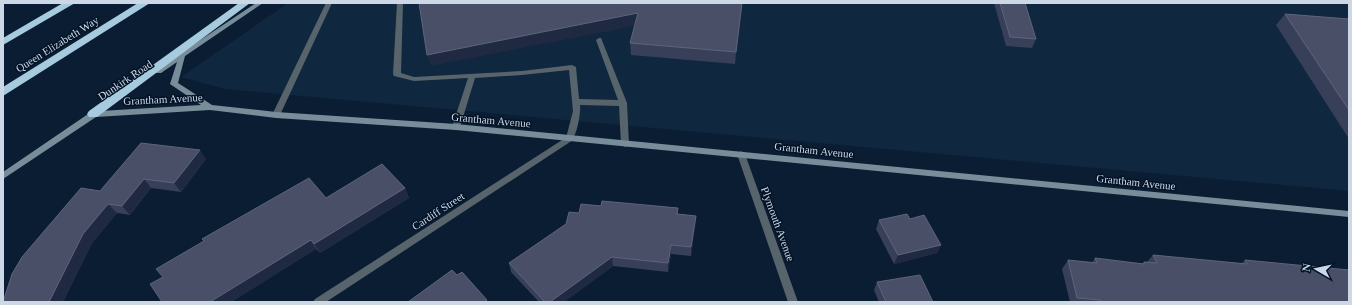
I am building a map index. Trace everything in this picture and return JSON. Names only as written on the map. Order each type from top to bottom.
[{"type":"highway","points":[[3,42],[70,3]]},
{"type":"highway","name":"Queen Elizabeth Way","points":[[3,92],[145,3]]},
{"type":"highway","points":[[93,114],[245,3]]},
{"type":"highway","points":[[182,54],[199,37]]},
{"type":"street","name":"Dunkirk Road","points":[[3,176],[182,54],[260,3]]},
{"type":"street","points":[[276,115],[329,3]]},
{"type":"street","points":[[400,3],[398,74],[414,79],[522,73],[572,67],[577,111],[570,138]]},
{"type":"street","points":[[599,40],[623,103],[625,144]]},
{"type":"street","name":"Grantham Avenue","points":[[182,54],[174,84],[210,107]]},
{"type":"street","points":[[456,127],[472,76]]},
{"type":"street","points":[[576,102],[623,103]]},
{"type":"street","name":"Grantham Avenue","points":[[93,114],[210,107],[276,115],[456,127],[1349,214]]},
{"type":"street","name":"Cardiff Street","points":[[318,302],[570,138]]},
{"type":"street","name":"Plymouth Avenue","points":[[741,154],[794,302]]},
{"type":"shaded area","points":[[288,3],[1349,3],[1349,191],[225,89],[181,77]]},
{"type":"building","points":[[419,3],[742,3],[736,52],[630,43],[638,13],[427,55]]},
{"type":"building","points":[[1000,3],[1025,3],[1036,39],[1010,37]]},
{"type":"building","points":[[1285,14],[1349,19],[1349,110]]},
{"type":"building","points":[[141,143],[200,150],[174,183],[144,179],[122,206],[108,204],[83,234],[49,302],[3,302],[12,274],[22,257],[81,188],[100,191]]},
{"type":"building","points":[[382,164],[405,188],[314,244],[311,240],[210,302],[162,302],[150,284],[163,277],[156,269],[204,241],[202,239],[309,178],[326,198]]},
{"type":"building","points":[[602,201],[678,208],[677,214],[696,216],[691,247],[671,245],[668,263],[612,257],[550,302],[545,302],[509,263],[566,224],[569,212],[579,213],[581,204],[601,206]]},
{"type":"building","points":[[907,214],[910,219],[924,215],[941,245],[898,255],[879,220]]},
{"type":"building","points":[[1153,255],[1247,264],[1245,260],[1349,270],[1349,302],[1100,302],[1100,300],[1077,298],[1068,260],[1097,263],[1095,258],[1144,264],[1144,262],[1157,263]]},
{"type":"building","points":[[452,270],[457,275],[462,272],[487,300],[484,302],[408,302]]},
{"type":"building","points":[[920,275],[933,302],[886,302],[877,282]]}]
